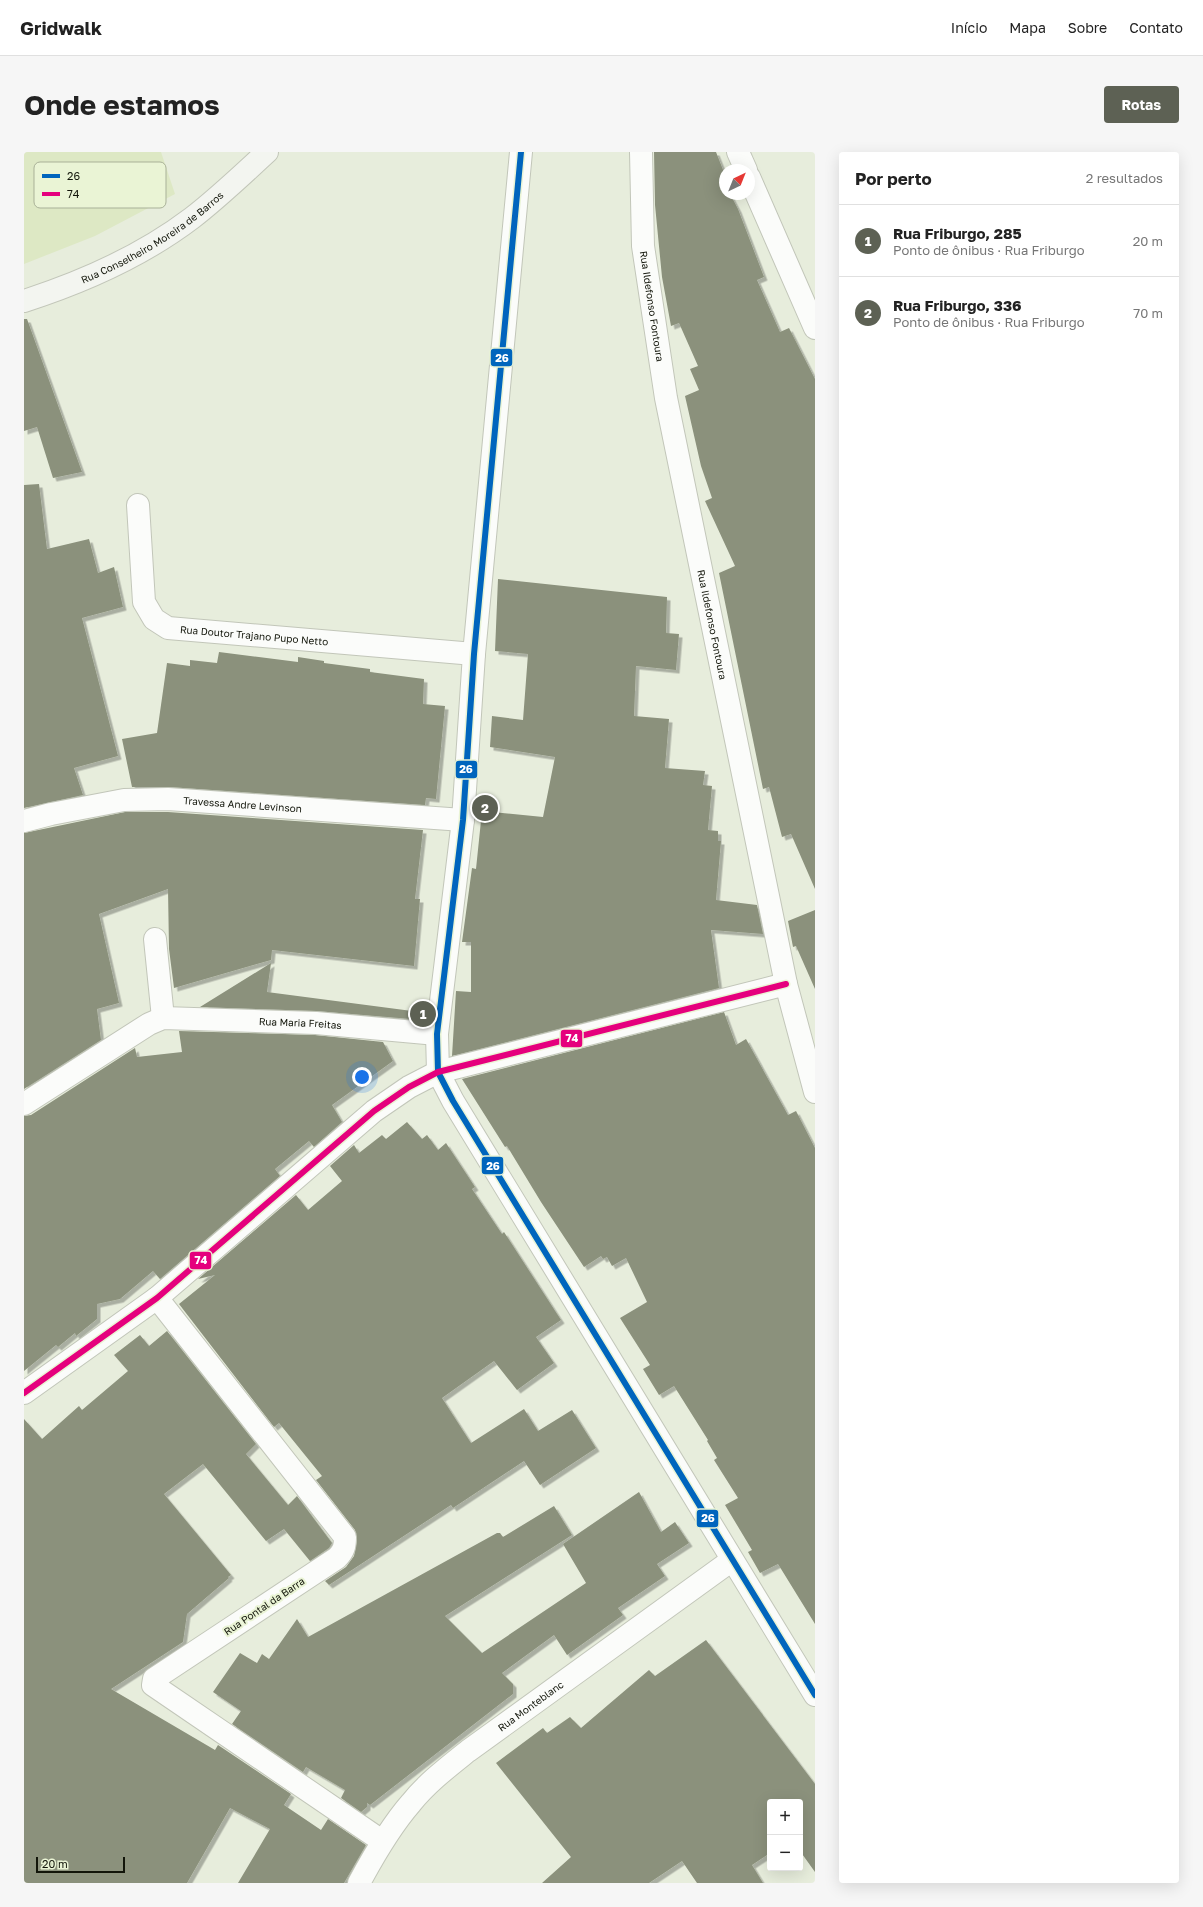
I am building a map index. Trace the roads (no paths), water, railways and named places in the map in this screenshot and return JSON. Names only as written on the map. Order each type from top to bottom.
[{"type":"main road","name":"Rua Conselheiro Moreira de Barros","points":[[24,301],[56,291],[121,262],[157,242],[192,218],[267,152]]},
{"type":"street","points":[[521,152],[474,654],[462,820],[437,1034],[438,1072],[453,1101],[815,1695]]},
{"type":"street","name":"Rua Ildefonso Fontoura","points":[[641,152],[643,246],[666,398],[786,984],[815,1092]]},
{"type":"street","points":[[738,152],[743,164]]},
{"type":"street","points":[[755,191],[815,328]]},
{"type":"street","name":"Rua Doutor Trajano Pupo Netto","points":[[138,504],[144,602],[154,619],[168,628],[474,654]]},
{"type":"street","name":"Travessa Andre Levinson","points":[[24,821],[51,814],[124,800],[168,799],[462,820]]},
{"type":"street","points":[[154,939],[163,1018]]},
{"type":"street","points":[[24,1393],[157,1298],[374,1111],[409,1087],[438,1072],[786,984]]},
{"type":"street","name":"Rua Maria Freitas","points":[[24,1104],[149,1024],[163,1018],[316,1023],[437,1034]]},
{"type":"street","name":"Rua Pontal da Barra","points":[[157,1298],[345,1537],[345,1546],[337,1558],[154,1679],[154,1685],[382,1841]]},
{"type":"street","name":"Rua Monteblanc","points":[[359,1883],[382,1841],[411,1802],[442,1771],[732,1560]]},
{"type":"place","name":"Rua Friburgo, 336","points":[[485,808]]},
{"type":"place","name":"Rua Friburgo, 285","points":[[423,1014]]}]
